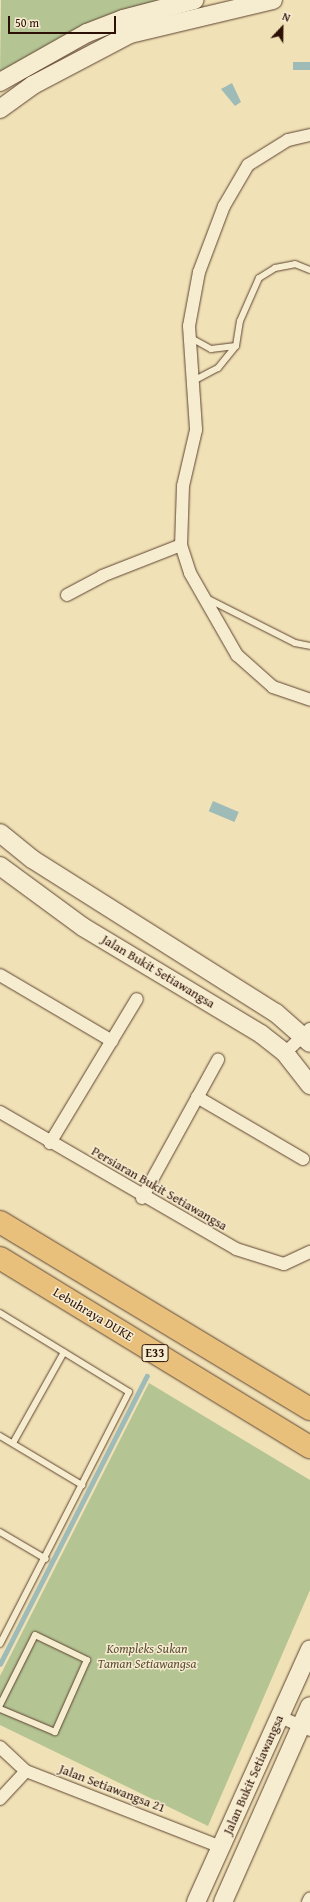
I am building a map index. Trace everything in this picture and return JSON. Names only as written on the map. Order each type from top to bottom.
[{"type":"highway","name":"E33","points":[[0,1222],[310,1409]]},
{"type":"highway","name":"Lebuhraya DUKE","points":[[0,1258],[310,1447]]},
{"type":"street","points":[[0,82],[87,33],[123,19],[195,0]]},
{"type":"street","points":[[0,109],[33,85],[130,34],[273,0]]},
{"type":"street","points":[[310,135],[288,140],[248,165],[224,206],[199,272],[189,326],[195,380],[196,430],[183,486],[181,546],[190,573],[237,655],[273,687],[310,700]]},
{"type":"street","points":[[67,595],[102,576],[181,546]]},
{"type":"street","name":"Jalan Bukit Setiawangsa","points":[[0,833],[32,859],[276,1013],[308,1036]]},
{"type":"street","name":"Jalan Bukit Setiawangsa","points":[[0,866],[83,927],[262,1034],[285,1053],[310,1085]]},
{"type":"street","points":[[0,975],[112,1041]]},
{"type":"street","points":[[50,1143],[137,999]]},
{"type":"street","points":[[285,1053],[308,1036]]},
{"type":"street","points":[[142,1198],[218,1060]]},
{"type":"street","points":[[197,1097],[303,1159]]},
{"type":"street","name":"Persiaran Bukit Setiawangsa","points":[[0,1112],[142,1198],[236,1249],[284,1264],[310,1252]]},
{"type":"street","name":"Jalan Bukit Setiawangsa","points":[[196,1902],[310,1648]]},
{"type":"street","name":"Jalan Bukit Setiawangsa","points":[[224,1902],[306,1728],[310,1706]]},
{"type":"street","points":[[280,1717],[306,1728]]},
{"type":"street","name":"Jalan Setiawangsa 21","points":[[0,1747],[26,1771],[221,1847]]},
{"type":"street","points":[[0,1799],[26,1771]]},
{"type":"street","points":[[308,1902],[310,1898]]},
{"type":"lane","points":[[195,380],[218,368],[236,346],[240,322],[259,278],[274,268],[295,264],[310,270]]},
{"type":"lane","points":[[191,338],[211,349],[236,346]]},
{"type":"lane","points":[[204,598],[295,642],[310,646]]},
{"type":"lane","points":[[0,1314],[129,1392],[46,1559],[0,1644]]},
{"type":"lane","points":[[13,1443],[64,1352]]},
{"type":"lane","points":[[0,1436],[82,1485]]},
{"type":"lane","points":[[0,1532],[46,1559]]},
{"type":"lane","points":[[0,1705],[35,1635],[87,1660],[55,1732],[0,1709]]},
{"type":"green space","points":[[1,0],[167,0],[0,77]]},
{"type":"green space","name":"Kompleks Sukan Taman Setiawangsa","points":[[149,1383],[310,1480],[310,1590],[208,1826],[0,1725],[0,1676]]},
{"type":"water","points":[[293,62],[310,62],[310,70],[293,70]]},
{"type":"water","points":[[232,83],[241,102],[235,106],[221,89]]},
{"type":"water","points":[[213,801],[239,812],[234,822],[209,811]]},
{"type":"waterway","points":[[0,1664],[147,1376]]}]
